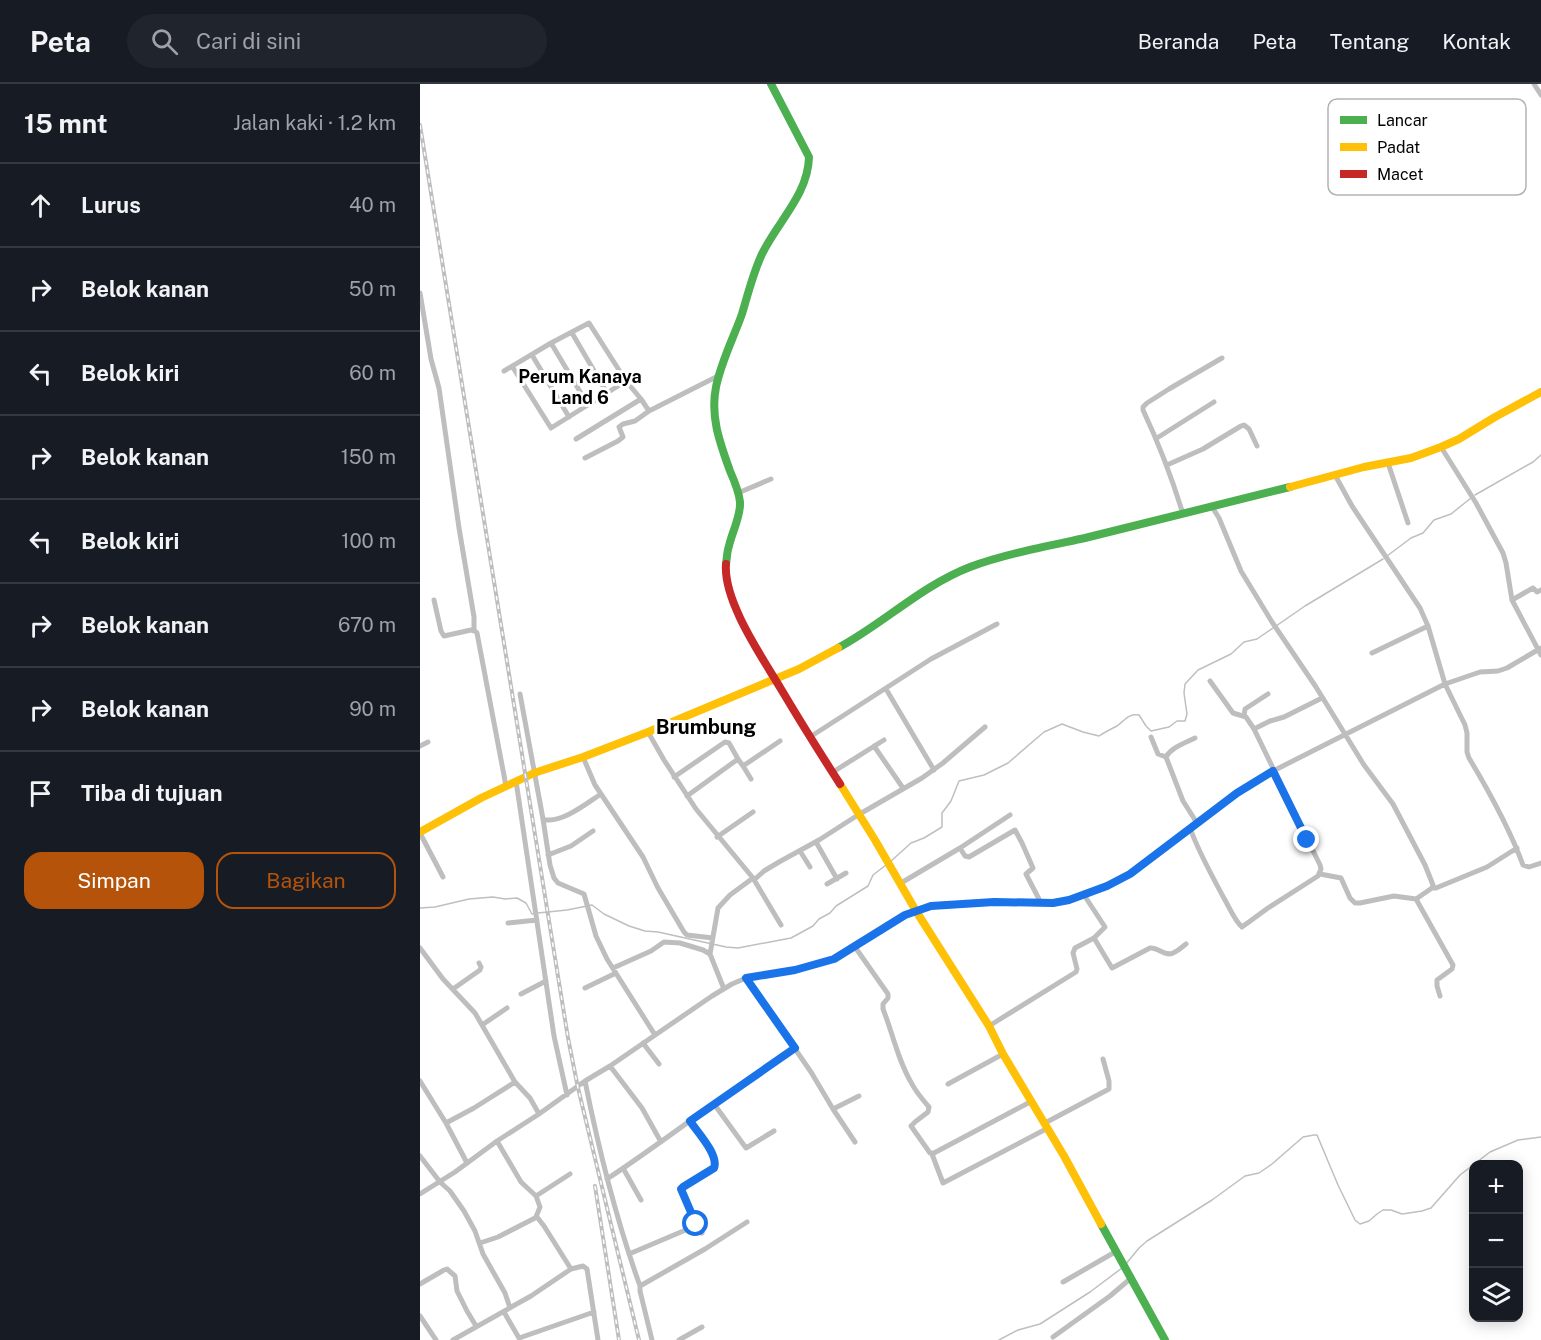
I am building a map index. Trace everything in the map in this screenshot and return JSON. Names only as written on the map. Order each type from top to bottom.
[{"type":"street","points":[[771,84],[809,157],[809,165],[792,208],[765,249],[723,362],[716,390],[714,413],[719,444],[740,501],[728,548],[727,584],[736,609],[775,678],[916,911],[989,1026],[1165,1340]]},
{"type":"street","points":[[1534,84],[1541,95]]},
{"type":"street","points":[[420,293],[431,359],[439,388],[474,616],[474,631],[477,633],[506,786]]},
{"type":"street","points":[[504,371],[551,343],[590,324],[626,381],[649,411]]},
{"type":"street","points":[[572,333],[607,393]]},
{"type":"street","points":[[551,343],[588,405]]},
{"type":"street","points":[[532,355],[569,417]]},
{"type":"street","points":[[1183,513],[1157,438],[1143,410],[1144,406],[1222,358]]},
{"type":"street","points":[[512,366],[549,427],[552,428],[626,381]]},
{"type":"street","points":[[585,458],[618,441],[622,436],[620,427],[623,424],[635,421],[649,411],[720,375]]},
{"type":"street","points":[[443,877],[420,832],[534,773],[648,732],[799,669],[872,628],[900,606],[944,579],[971,567],[1364,467],[1411,458],[1459,439],[1541,392]]},
{"type":"street","points":[[576,439],[641,399]]},
{"type":"street","points":[[1157,438],[1214,402]]},
{"type":"street","points":[[1167,465],[1203,449],[1244,425],[1249,429],[1257,446]]},
{"type":"street","points":[[420,1194],[732,984],[746,978],[795,970],[841,956],[868,937],[916,911],[931,906],[1060,902],[1107,886],[1130,874],[1237,793],[1273,771],[1445,684],[1480,672],[1506,669],[1540,651],[1512,600],[1503,553],[1442,447]]},
{"type":"street","points":[[1388,463],[1408,523]]},
{"type":"street","points":[[1335,475],[1352,506],[1420,608],[1428,626],[1445,684],[1465,725],[1469,758],[1492,796],[1525,867],[1541,863]]},
{"type":"street","points":[[738,493],[771,479]]},
{"type":"street","points":[[1212,507],[1219,518],[1241,571],[1272,622],[1364,765],[1393,804],[1433,882],[1432,888]]},
{"type":"street","points":[[1512,600],[1533,588],[1538,592],[1541,591]]},
{"type":"street","points":[[434,600],[444,636],[474,631]]},
{"type":"street","points":[[810,737],[931,659],[997,624]]},
{"type":"street","points":[[1372,653],[1428,626]]},
{"type":"street","points":[[1210,681],[1233,713],[1247,718],[1254,729],[1317,859],[1321,869],[1320,874]]},
{"type":"street","points":[[886,689],[934,770]]},
{"type":"street","points":[[520,694],[550,866],[556,881],[581,892],[585,897],[596,936],[614,970],[655,1035]]},
{"type":"street","points":[[1244,716],[1245,708],[1268,694]]},
{"type":"street","points":[[1254,729],[1322,698]]},
{"type":"street","points":[[724,989],[711,952],[718,908],[730,895],[771,866],[816,842],[934,770],[985,727]]},
{"type":"street","points":[[648,732],[687,796],[717,837],[729,848],[753,879],[781,924]]},
{"type":"street","points":[[1151,737],[1158,754],[1166,757],[1183,801],[1197,823]]},
{"type":"street","points":[[1166,757],[1173,750],[1195,738]]},
{"type":"street","points":[[833,772],[884,740]]},
{"type":"street","points":[[743,766],[780,741]]},
{"type":"street","points":[[420,746],[428,742]]},
{"type":"street","points":[[674,777],[725,742],[729,743],[751,779]]},
{"type":"street","points":[[874,746],[903,788]]},
{"type":"street","points":[[583,757],[595,784],[643,857],[684,932],[687,935],[713,938]]},
{"type":"street","points":[[687,796],[738,759]]},
{"type":"street","points":[[516,782],[556,1048],[567,1095]]},
{"type":"street","points":[[543,819],[550,821],[571,814],[601,794]]},
{"type":"street","points":[[717,837],[753,812]]},
{"type":"street","points":[[900,883],[1010,815]]},
{"type":"street","points":[[1190,828],[1200,855],[1242,927],[1320,874],[1341,878],[1350,898],[1355,903],[1394,896],[1416,899],[1432,888],[1487,867],[1517,848]]},
{"type":"street","points":[[548,855],[571,846],[593,831]]},
{"type":"street","points":[[960,848],[965,856],[969,857],[1015,831],[1033,868],[1026,874],[1041,903]]},
{"type":"street","points":[[816,842],[837,879]]},
{"type":"street","points":[[800,851],[810,867]]},
{"type":"street","points":[[827,884],[846,873]]},
{"type":"street","points":[[989,1026],[1074,974],[1077,969],[1074,951],[1084,942],[1094,938],[1105,926],[1084,895]]},
{"type":"street","points":[[1416,899],[1453,965],[1452,969],[1437,980],[1440,996]]},
{"type":"street","points":[[508,923],[537,919]]},
{"type":"street","points":[[1094,938],[1112,968],[1150,948],[1156,948],[1169,954],[1186,944]]},
{"type":"street","points":[[585,988],[664,942],[680,943],[711,952]]},
{"type":"street","points":[[855,946],[888,994],[883,1009],[898,1055],[912,1085],[929,1107],[928,1112],[911,1126],[932,1154],[943,1183],[1109,1089],[1103,1059]]},
{"type":"street","points":[[420,948],[475,1013],[514,1082],[530,1098],[539,1114]]},
{"type":"street","points":[[453,989],[480,970],[482,967],[479,963]]},
{"type":"street","points":[[746,978],[811,1072],[855,1142]]},
{"type":"street","points":[[521,994],[546,981]]},
{"type":"street","points":[[482,1024],[507,1008]]},
{"type":"street","points":[[643,1043],[659,1064]]},
{"type":"street","points":[[607,1179],[795,1048]]},
{"type":"street","points":[[948,1084],[1003,1054]]},
{"type":"street","points":[[610,1066],[642,1108],[661,1142]]},
{"type":"street","points":[[420,1081],[467,1163]]},
{"type":"street","points":[[585,1081],[607,1179],[640,1286],[652,1340]]},
{"type":"street","points":[[446,1123],[514,1082]]},
{"type":"street","points":[[833,1109],[860,1096]]},
{"type":"street","points":[[932,1154],[1032,1101]]},
{"type":"street","points":[[714,1104],[746,1148],[774,1131]]},
{"type":"street","points":[[690,1121],[711,1150],[716,1164],[714,1168],[681,1189],[702,1233]]},
{"type":"street","points":[[480,1243],[498,1237],[536,1217],[540,1208],[536,1196],[521,1182],[497,1141]]},
{"type":"street","points":[[420,1156],[464,1211],[483,1254],[505,1293],[510,1308]]},
{"type":"street","points":[[623,1168],[641,1200]]},
{"type":"street","points":[[536,1196],[570,1174]]},
{"type":"street","points":[[536,1217],[571,1269]]},
{"type":"street","points":[[640,1286],[747,1222]]},
{"type":"street","points":[[629,1254],[696,1224]]},
{"type":"street","points":[[1062,1282],[1116,1252]]},
{"type":"street","points":[[453,1340],[462,1338],[476,1326],[531,1296],[571,1269],[583,1266],[586,1268],[598,1340]]},
{"type":"street","points":[[420,1284],[444,1269],[450,1270],[456,1278],[457,1291],[476,1326]]},
{"type":"street","points":[[1053,1337],[1130,1279]]},
{"type":"street","points":[[504,1312],[519,1338],[594,1312]]},
{"type":"street","points":[[420,1316],[436,1340]]},
{"type":"street","points":[[679,1340],[702,1327]]},
{"type":"waterway","points":[[1475,495],[1533,462],[1541,455]]},
{"type":"waterway","points":[[1387,556],[1411,538],[1423,533],[1434,520],[1451,514],[1471,498]]},
{"type":"waterway","points":[[890,862],[911,843],[942,827],[942,813],[951,801],[959,781],[984,775],[1008,763],[1044,732],[1062,724],[1099,736],[1130,716],[1136,715],[1139,715],[1151,731],[1169,727],[1177,721],[1185,721],[1187,714],[1185,684],[1198,670],[1231,654],[1244,642],[1257,639],[1305,606],[1383,559]]},
{"type":"waterway","points":[[538,913],[592,905],[604,914],[645,931],[738,948],[791,938],[813,926],[836,906],[868,886],[873,875],[886,865]]},
{"type":"waterway","points":[[420,908],[469,899],[517,898],[526,903],[533,914]]},
{"type":"waterway","points":[[1125,1265],[1147,1241],[1245,1176],[1259,1173],[1303,1137],[1317,1135],[1338,1185],[1355,1220],[1360,1224],[1369,1221],[1383,1210],[1402,1214],[1431,1208],[1460,1175],[1490,1152],[1518,1140],[1541,1137]]},
{"type":"waterway","points":[[999,1340],[1018,1330],[1040,1324],[1122,1268]]},
{"type":"railway","points":[[420,125],[568,1038],[639,1340]]},
{"type":"railway","points":[[595,1186],[619,1340]]},
{"type":"traffic: fast","points":[[726,564],[740,502],[717,430],[714,409],[716,387],[759,261],[798,196],[807,171],[809,157],[771,84]]},
{"type":"traffic: fast","points":[[838,648],[935,584],[983,562],[1290,487]]},
{"type":"traffic: fast","points":[[1101,1224],[1165,1340]]},
{"type":"traffic: slow","points":[[1290,487],[1364,467],[1411,458],[1441,447],[1541,392]]},
{"type":"traffic: slow","points":[[420,832],[481,798],[534,773],[648,732],[799,669],[838,648]]},
{"type":"traffic: slow","points":[[840,784],[916,911],[989,1026],[1101,1224]]},
{"type":"traffic: jam","points":[[726,564],[731,595],[745,628],[840,784]]},
{"type":"district","name":"Perum Kanaya Land 6","points":[[580,386]]},
{"type":"district","name":"Brumbung","points":[[706,727]]},
{"type":"route","points":[[696,1224],[681,1189],[714,1168],[716,1164],[711,1150],[690,1121],[795,1048],[746,978],[795,970],[834,959],[905,915],[931,906],[994,902],[1053,903],[1069,900],[1107,886],[1130,874],[1237,793],[1273,771],[1307,840]]}]
